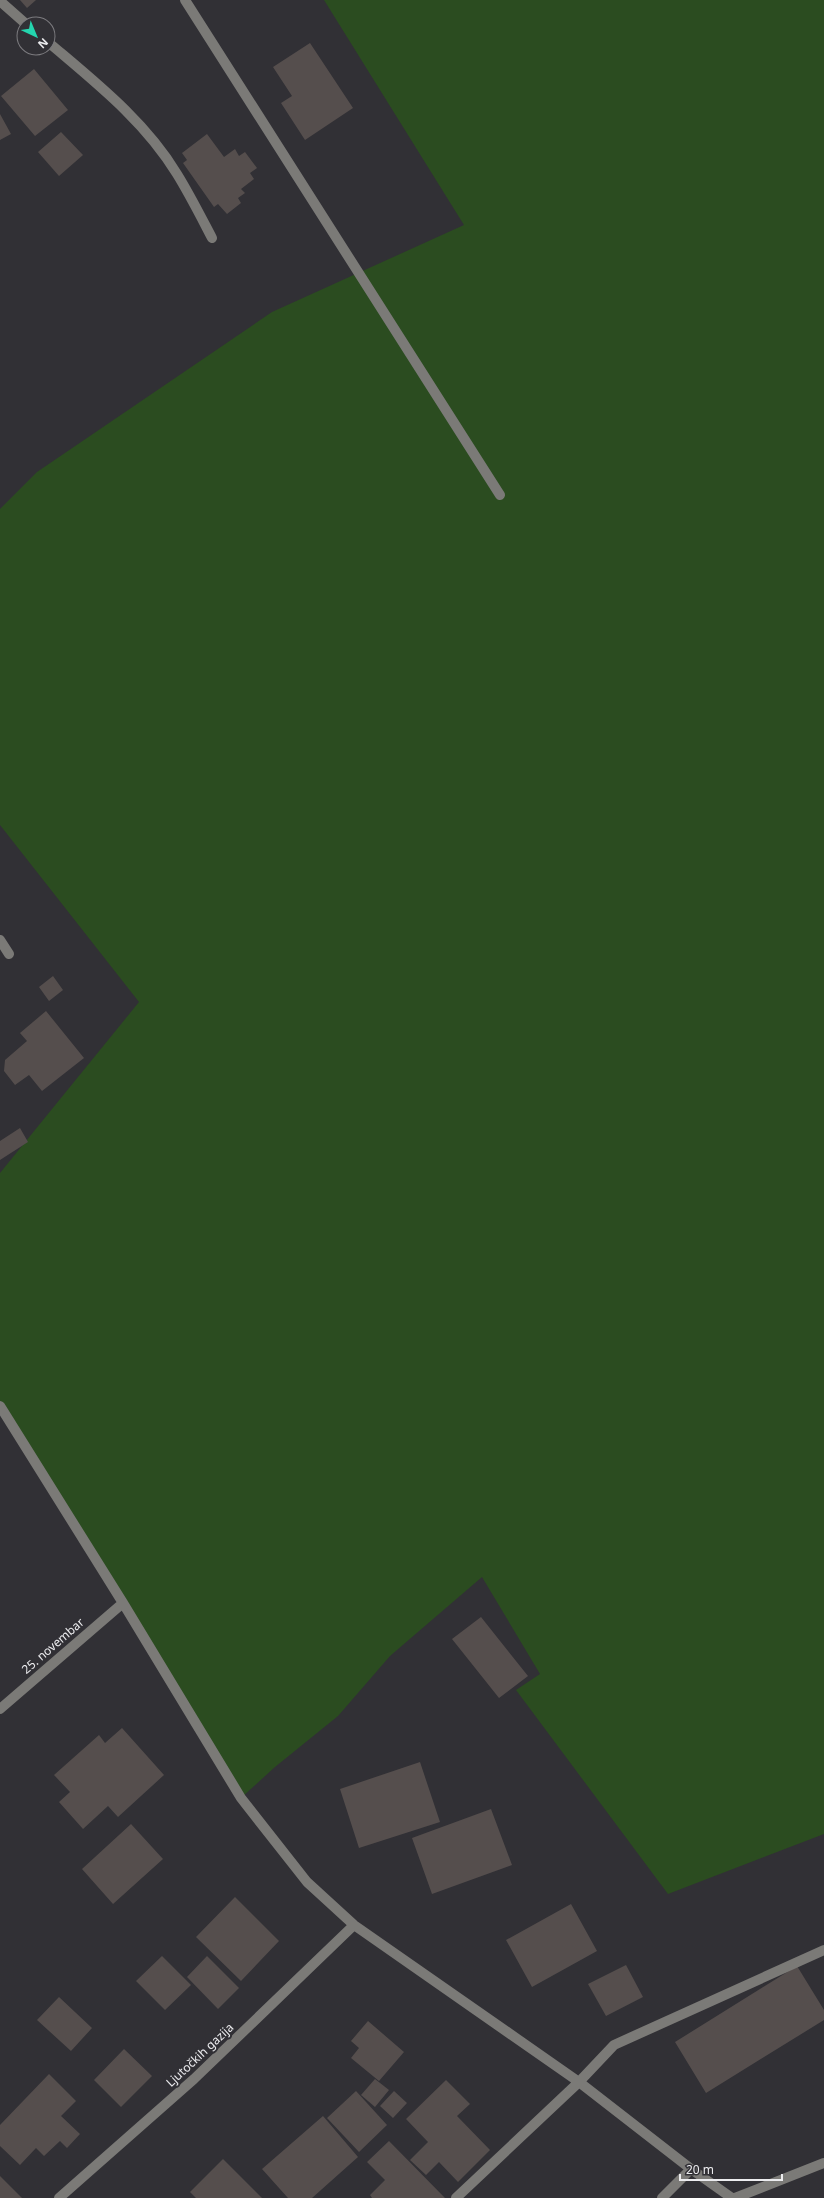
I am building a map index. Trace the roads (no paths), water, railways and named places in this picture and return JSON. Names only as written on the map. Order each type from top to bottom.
[{"type":"street","points":[[185,0],[500,495]]},
{"type":"street","points":[[0,2],[17,16]]},
{"type":"street","points":[[56,49],[119,104],[147,134],[177,174],[212,238]]},
{"type":"street","points":[[0,940],[9,954]]},
{"type":"street","points":[[0,1406],[123,1603],[240,1798],[307,1882],[354,1925],[579,2082],[692,2169],[734,2198],[824,2163]]},
{"type":"street","name":"25. novembar","points":[[0,1709],[123,1603]]},
{"type":"street","name":"Ljutočkih gazija","points":[[59,2198],[194,2079],[354,1925]]},
{"type":"street","points":[[456,2198],[579,2082],[614,2045],[824,1950]]},
{"type":"street","points":[[662,2198],[692,2169]]}]
